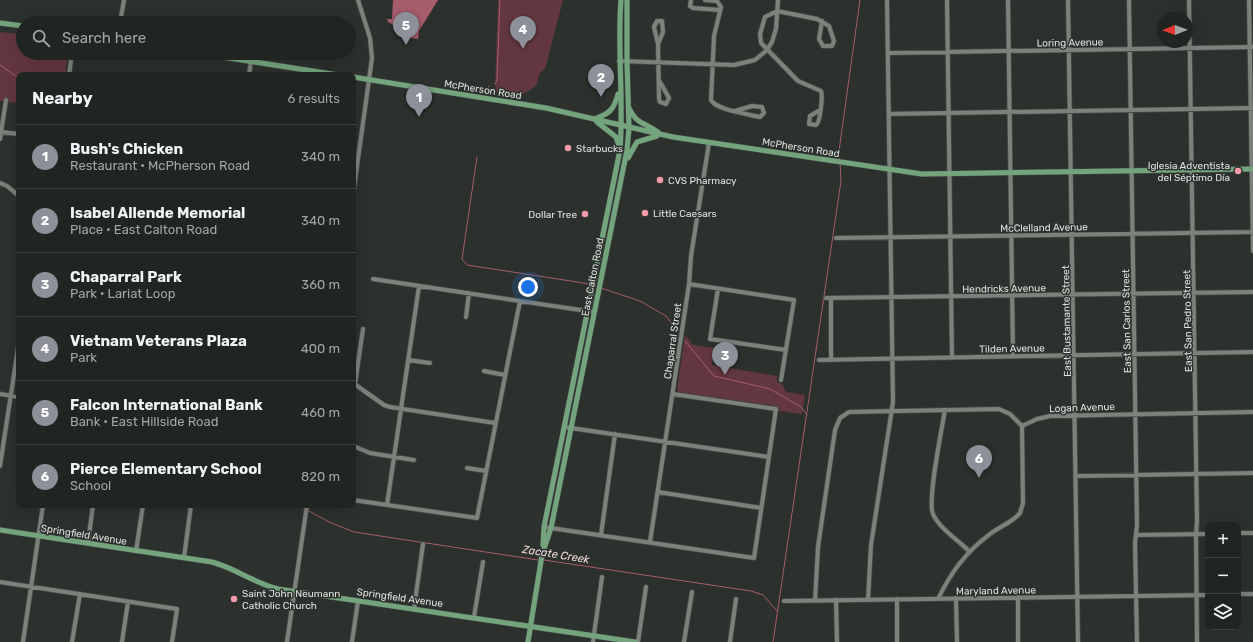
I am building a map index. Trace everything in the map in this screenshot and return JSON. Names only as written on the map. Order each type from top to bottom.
[{"type":"main road","name":"East Calton Road","points":[[542,554],[551,528],[624,165],[629,128],[627,105],[628,0]]},
{"type":"main road","name":"East Calton Road","points":[[528,642],[541,564],[544,527],[620,150],[621,126],[619,61],[621,3]]},
{"type":"main road","points":[[621,3],[627,6]]},
{"type":"main road","points":[[0,23],[16,25]]},
{"type":"main road","points":[[244,60],[319,72]]},
{"type":"main road","name":"McPherson Road","points":[[356,78],[546,108],[660,135],[922,174],[1252,169]]},
{"type":"main road","points":[[593,119],[605,116],[613,109],[620,89]]},
{"type":"main road","points":[[624,165],[637,142],[660,135],[651,126],[640,123],[636,120],[627,105]]},
{"type":"main road","points":[[593,119],[616,137],[620,150]]},
{"type":"main road","points":[[611,193],[615,195],[617,199]]},
{"type":"main road","points":[[607,213],[614,215]]},
{"type":"main road","points":[[598,257],[605,259]]},
{"type":"main road","points":[[579,355],[586,356]]},
{"type":"main road","points":[[554,476],[561,477]]},
{"type":"main road","name":"Springfield Avenue","points":[[0,530],[184,558],[226,566],[265,585],[294,591],[635,642]]},
{"type":"street","points":[[121,16],[124,0]]},
{"type":"street","points":[[356,175],[372,58],[370,38],[358,0]]},
{"type":"street","points":[[692,0],[690,6],[693,8],[720,10]]},
{"type":"street","points":[[705,0],[720,4],[714,36],[711,100],[716,106],[735,111],[760,117],[764,113],[762,107],[758,106],[735,111]]},
{"type":"street","points":[[619,61],[713,65],[746,63],[755,60],[767,50],[772,42],[776,29],[778,0]]},
{"type":"street","points":[[868,600],[871,545],[892,411],[892,298],[887,0]]},
{"type":"street","points":[[947,0],[952,357]]},
{"type":"street","points":[[1008,0],[1014,355]]},
{"type":"street","name":"East Bustamante Street","points":[[1068,0],[1070,162],[1072,172],[1078,642]]},
{"type":"street","name":"East San Carlos Street","points":[[1129,0],[1137,642]]},
{"type":"street","name":"East San Pedro Street","points":[[1189,0],[1189,12]]},
{"type":"street","points":[[1250,0],[1252,47],[1253,251]]},
{"type":"street","points":[[820,110],[823,96],[821,91],[798,81],[761,43],[760,34],[765,17],[777,11],[822,21],[829,26],[834,41],[832,46],[823,46],[818,39],[822,21]]},
{"type":"street","points":[[658,44],[663,32],[662,22],[657,21],[654,27],[660,63],[660,82],[660,102],[666,104],[669,98],[660,82]]},
{"type":"street","name":"Loring Avenue","points":[[1193,48],[1252,47]]},
{"type":"street","name":"Loring Avenue","points":[[888,53],[1190,48]]},
{"type":"street","name":"East San Pedro Street","points":[[1190,48],[1198,521],[1196,534],[1197,642]]},
{"type":"street","points":[[69,72],[71,60]]},
{"type":"street","points":[[249,72],[251,61]]},
{"type":"street","points":[[0,139],[6,100]]},
{"type":"street","points":[[889,114],[1252,108]]},
{"type":"street","points":[[1,132],[16,134]]},
{"type":"street","name":"Chaparral Street","points":[[650,542],[689,284],[691,256],[709,143]]},
{"type":"street","points":[[0,183],[7,186],[16,194]]},
{"type":"street","name":"McClelland Avenue","points":[[836,238],[1253,232]]},
{"type":"street","points":[[373,279],[594,312]]},
{"type":"street","points":[[689,284],[794,300],[781,380]]},
{"type":"street","points":[[387,505],[419,286]]},
{"type":"street","points":[[718,289],[710,339],[786,350]]},
{"type":"street","name":"Hendricks Avenue","points":[[831,359],[829,298],[1253,292]]},
{"type":"street","points":[[466,317],[469,293]]},
{"type":"street","points":[[356,500],[477,518],[520,301]]},
{"type":"street","points":[[356,372],[363,329]]},
{"type":"street","name":"Tilden Avenue","points":[[819,360],[1014,355],[1253,352]]},
{"type":"street","points":[[408,360],[430,363]]},
{"type":"street","points":[[0,466],[16,362]]},
{"type":"street","points":[[484,371],[505,375]]},
{"type":"street","points":[[356,385],[384,405],[401,409],[495,423]]},
{"type":"street","points":[[0,394],[16,397]]},
{"type":"street","points":[[544,527],[754,558],[776,409],[673,394]]},
{"type":"street","points":[[945,410],[932,494],[931,510],[937,520],[969,551]]},
{"type":"street","points":[[815,600],[818,547],[835,430],[840,418],[848,412],[1003,410],[1014,416],[1022,426],[1023,503],[1020,513],[989,534],[969,551],[948,578],[938,599]]},
{"type":"street","name":"Logan Avenue","points":[[1022,426],[1044,417],[1075,415],[1253,412]]},
{"type":"street","points":[[564,427],[769,457]]},
{"type":"street","points":[[601,535],[615,434]]},
{"type":"street","points":[[356,447],[370,453],[414,460]]},
{"type":"street","points":[[467,468],[486,471]]},
{"type":"street","points":[[1076,476],[1253,473]]},
{"type":"street","points":[[658,492],[761,508]]},
{"type":"street","points":[[22,642],[43,508]]},
{"type":"street","points":[[88,543],[93,508]]},
{"type":"street","points":[[136,551],[143,508]]},
{"type":"street","points":[[184,558],[191,508]]},
{"type":"street","points":[[287,642],[307,508]]},
{"type":"street","points":[[1241,533],[1253,533]]},
{"type":"street","points":[[1136,535],[1205,534]]},
{"type":"street","points":[[414,609],[423,544]]},
{"type":"street","points":[[474,617],[483,562]]},
{"type":"street","points":[[593,642],[602,577]]},
{"type":"street","points":[[0,582],[177,609],[172,642]]},
{"type":"street","points":[[638,642],[646,587]]},
{"type":"street","points":[[684,642],[692,592]]},
{"type":"street","points":[[72,642],[80,594]]},
{"type":"street","points":[[1241,594],[1253,594]]},
{"type":"street","name":"Maryland Avenue","points":[[784,601],[1205,595]]},
{"type":"street","points":[[1018,597],[1018,642]]},
{"type":"street","points":[[956,598],[957,642]]},
{"type":"street","points":[[730,642],[736,599]]},
{"type":"street","points":[[896,599],[897,642]]},
{"type":"street","points":[[836,600],[837,642]]},
{"type":"street","points":[[352,642],[358,601]]},
{"type":"street","points":[[122,642],[128,602]]},
{"type":"shaded area","points":[[393,0],[438,0],[419,31],[418,39],[404,37],[397,27],[388,22],[387,19],[392,19]]},
{"type":"shaded area","points":[[498,0],[563,0],[545,69],[540,73],[536,86],[520,96],[496,93],[495,90]]},
{"type":"shaded area","points":[[0,32],[16,33],[16,60],[67,60],[65,72],[16,72],[16,103],[0,101]]},
{"type":"shaded area","points":[[685,335],[693,345],[714,348],[712,365],[777,376],[777,382],[782,384],[786,392],[805,395],[802,414],[779,411],[776,406],[678,392],[677,389]]},
{"type":"waterway","points":[[495,84],[497,80],[500,0]]},
{"type":"waterway","points":[[839,160],[860,0]]},
{"type":"waterway","name":"Zacate Creek","points":[[0,65],[16,76]]},
{"type":"waterway","points":[[486,90],[489,86]]},
{"type":"waterway","points":[[477,157],[462,259],[467,265],[590,284]]},
{"type":"waterway","points":[[773,642],[841,181],[840,163]]},
{"type":"waterway","points":[[601,288],[640,301],[666,316],[678,332]]},
{"type":"waterway","points":[[685,341],[714,376],[770,389],[801,407],[807,415]]},
{"type":"waterway","name":"Zacate Creek","points":[[309,511],[329,522],[354,532],[538,560]]},
{"type":"waterway","name":"Zacate Creek","points":[[544,560],[751,591],[763,595],[778,612]]},
{"type":"place","name":"Falcon International Bank","points":[[406,45]]},
{"type":"place","name":"Vietnam Veterans Plaza","points":[[523,49]]},
{"type":"place","name":"Isabel Allende Memorial","points":[[601,97]]},
{"type":"place","name":"Bush's Chicken","points":[[419,117]]},
{"type":"place","name":"Starbucks","points":[[568,148]]},
{"type":"place","name":"Iglesia Adventista del Séptimo Día","points":[[1238,171]]},
{"type":"place","name":"CVS Pharmacy","points":[[660,180]]},
{"type":"place","name":"Little Caesars","points":[[645,213]]},
{"type":"place","name":"Dollar Tree","points":[[585,214]]},
{"type":"place","name":"Chaparral Park","points":[[725,375]]},
{"type":"place","name":"Pierce Elementary School","points":[[979,478]]},
{"type":"place","name":"Saint John Neumann Catholic Church","points":[[234,599]]}]
